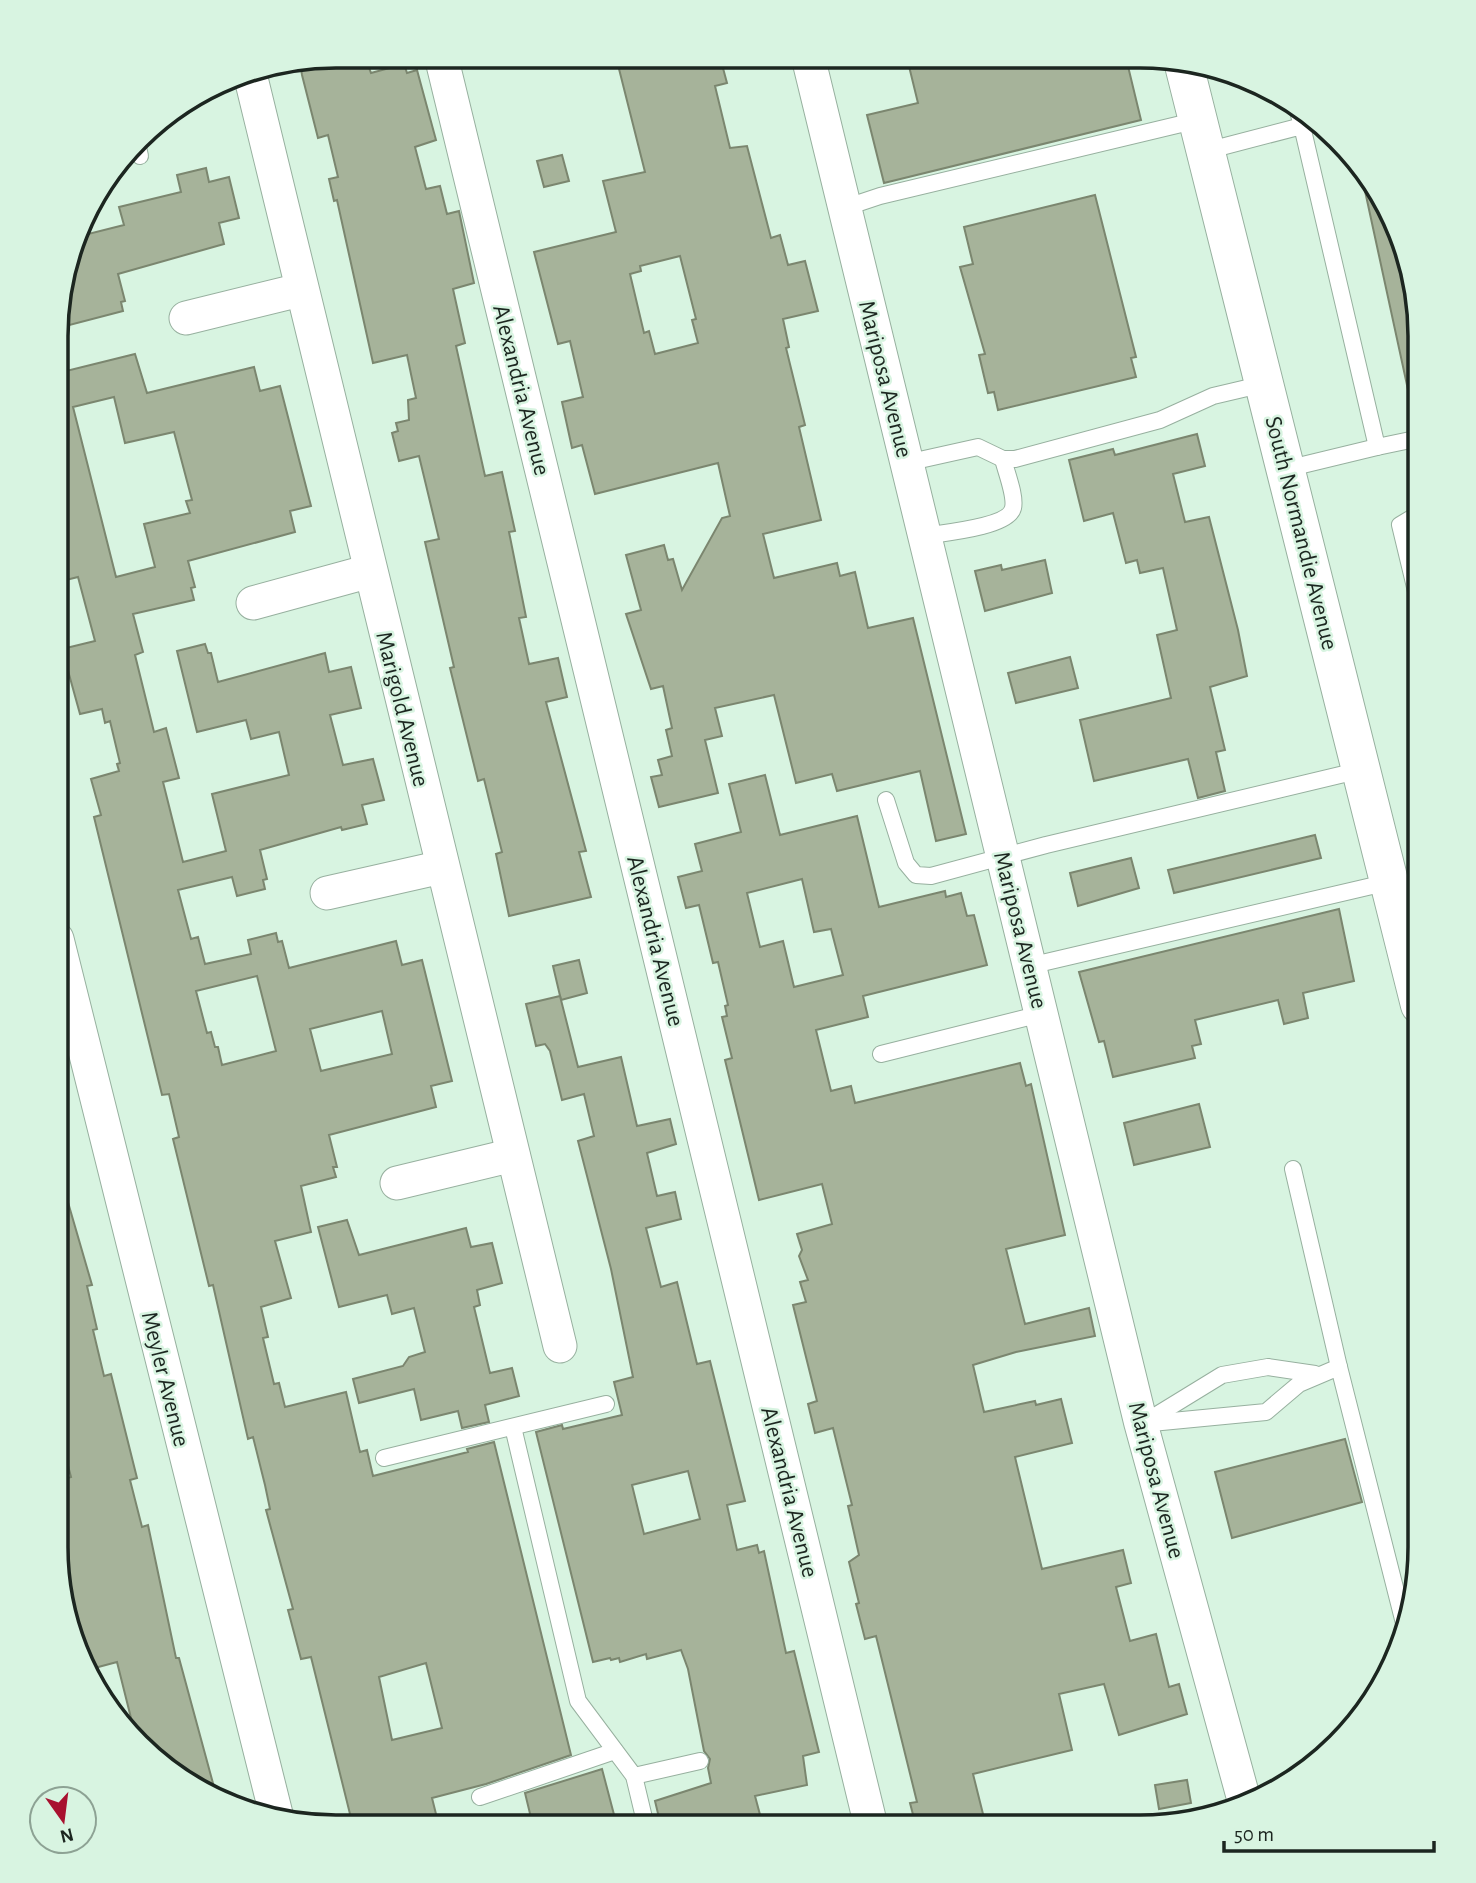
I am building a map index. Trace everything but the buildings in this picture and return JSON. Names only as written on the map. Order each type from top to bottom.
[{"type":"main road","name":"South Normandie Avenue","points":[[1186,72],[1390,882],[1408,929]]},
{"type":"street","name":"Alexandria Avenue","points":[[444,68],[868,1815]]},
{"type":"street","name":"Mariposa Avenue","points":[[811,68],[1141,1424],[1242,1794]]},
{"type":"street","name":"Marigold Avenue","points":[[252,82],[300,290],[560,1346]]},
{"type":"street","points":[[186,318],[300,290]]},
{"type":"street","points":[[253,603],[370,571]]},
{"type":"street","points":[[327,893],[442,867]]},
{"type":"street","name":"Meyler Avenue","points":[[68,1014],[273,1807]]},
{"type":"street","points":[[397,1183],[513,1155]]},
{"type":"lane","points":[[845,208],[880,196],[1202,136],[1305,125]]},
{"type":"lane","points":[[1309,129],[1377,447]]},
{"type":"lane","points":[[906,463],[978,447],[1003,459],[1015,459],[1160,420],[1213,396],[1264,384]]},
{"type":"lane","points":[[1286,469],[1408,441]]},
{"type":"lane","points":[[924,536],[997,522],[1010,514],[1014,506],[1003,459]]},
{"type":"lane","points":[[1408,520],[1400,525],[1408,558]]},
{"type":"lane","points":[[886,800],[906,863],[916,875],[931,876],[1002,856],[1361,770]]},
{"type":"lane","points":[[1030,966],[1390,882]]},
{"type":"lane","points":[[881,1054],[1041,1014]]},
{"type":"lane","points":[[1293,1169],[1339,1367],[1401,1609]]},
{"type":"lane","points":[[1141,1424],[1222,1375],[1268,1367],[1315,1374]]},
{"type":"lane","points":[[1141,1424],[1266,1412],[1315,1374],[1339,1367]]},
{"type":"lane","points":[[384,1458],[606,1404]]},
{"type":"lane","points":[[513,1427],[578,1702],[634,1776],[643,1815]]},
{"type":"lane","points":[[480,1797],[615,1751]]},
{"type":"lane","points":[[634,1776],[700,1761]]}]
